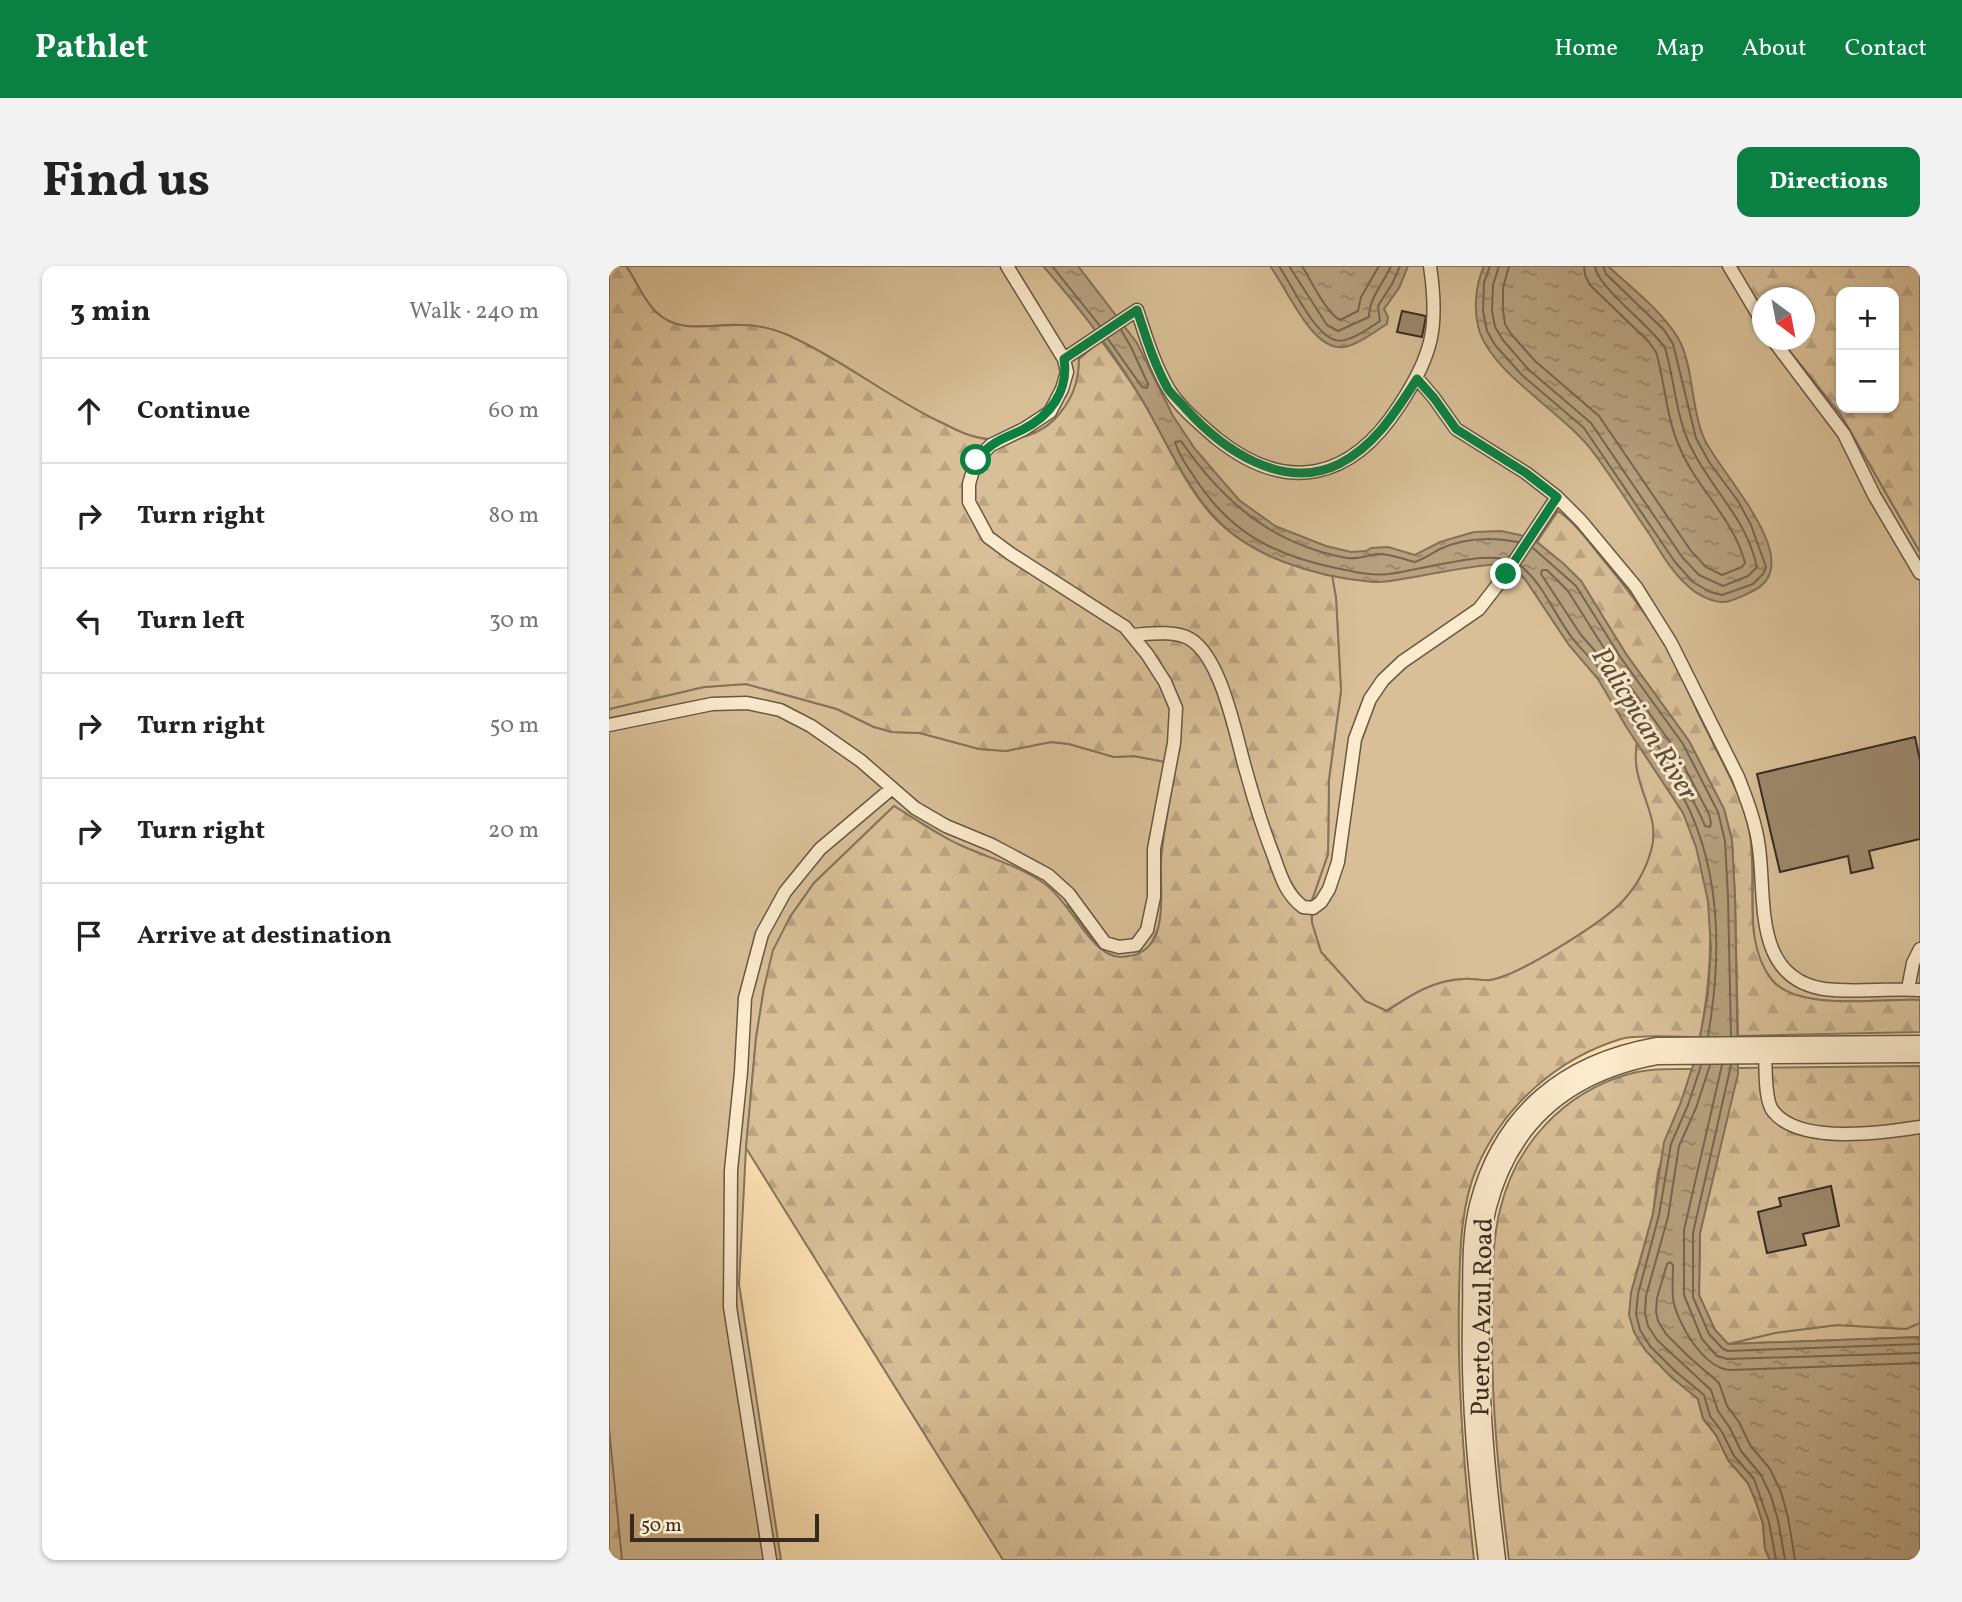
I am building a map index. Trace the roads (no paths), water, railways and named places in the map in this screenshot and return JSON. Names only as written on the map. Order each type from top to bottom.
[{"type":"street","name":"Puerto Azul Road","points":[[1492,1560],[1482,1483],[1475,1366],[1477,1257],[1483,1208],[1494,1172],[1535,1110],[1560,1087],[1589,1071],[1626,1057],[1657,1051],[1920,1049]]},
{"type":"lane","points":[[609,725],[712,704],[747,703],[780,710],[811,726],[861,761],[915,808],[946,826],[992,845],[1048,875],[1069,894],[1105,943],[1119,947],[1136,945],[1147,930],[1154,897],[1154,849],[1174,743],[1176,708],[1165,682],[1132,635],[1113,618],[1047,578],[988,537],[969,502],[969,484],[976,460],[991,445],[1024,429],[1049,412],[1066,372],[1067,357],[1007,266]]},
{"type":"lane","points":[[1067,357],[1137,310],[1153,357],[1170,391],[1201,425],[1227,446],[1263,466],[1295,473],[1320,472],[1340,464],[1365,446],[1387,425],[1417,379],[1428,354],[1436,315],[1430,266]]},
{"type":"lane","points":[[1729,266],[1752,306]]},
{"type":"lane","points":[[1781,350],[1845,434],[1870,486],[1920,573]]},
{"type":"lane","points":[[1417,379],[1456,429],[1526,473],[1557,497],[1581,521],[1636,587],[1657,619],[1738,777],[1756,826],[1764,923],[1779,962],[1798,980],[1823,989],[1914,989],[1913,962],[1920,949]]},
{"type":"lane","points":[[1132,635],[1173,635],[1190,639],[1201,650],[1224,692],[1262,827],[1286,889],[1303,907],[1313,908],[1325,895],[1338,862],[1353,752],[1362,716],[1370,699],[1383,680],[1402,663],[1479,609],[1506,574],[1557,497]]},
{"type":"lane","points":[[771,1560],[730,1307],[731,1170],[745,998],[762,934],[785,892],[820,849],[891,789]]},
{"type":"lane","points":[[1762,1051],[1772,1110],[1791,1124],[1832,1135],[1891,1132],[1920,1127]]},
{"type":"water","name":"Palicpican River","points":[[1043,266],[1078,266],[1137,343],[1173,416],[1195,449],[1239,500],[1275,526],[1326,546],[1351,552],[1388,547],[1415,555],[1440,542],[1474,532],[1501,531],[1537,542],[1581,581],[1626,654],[1689,741],[1724,809],[1732,840],[1738,1074],[1700,1233],[1699,1295],[1715,1330],[1728,1344],[1920,1337],[1920,1560],[1770,1560],[1765,1549],[1763,1524],[1748,1483],[1728,1460],[1716,1435],[1703,1418],[1698,1399],[1670,1376],[1645,1350],[1634,1332],[1629,1315],[1631,1293],[1653,1214],[1664,1142],[1697,1053],[1708,994],[1711,948],[1708,901],[1696,847],[1683,813],[1598,679],[1569,645],[1525,579],[1516,571],[1499,564],[1373,582],[1306,570],[1284,562],[1263,553],[1225,528],[1181,471],[1119,363]]},
{"type":"water","points":[[1270,266],[1408,266],[1399,288],[1384,309],[1388,317],[1387,324],[1361,341],[1344,347],[1332,346],[1321,340],[1301,317]]},
{"type":"water","points":[[1484,266],[1608,266],[1663,318],[1683,348],[1703,436],[1755,517],[1766,540],[1771,561],[1767,579],[1751,592],[1721,602],[1699,594],[1677,575],[1596,456],[1568,425],[1501,365],[1489,349],[1480,333],[1476,308]]}]
